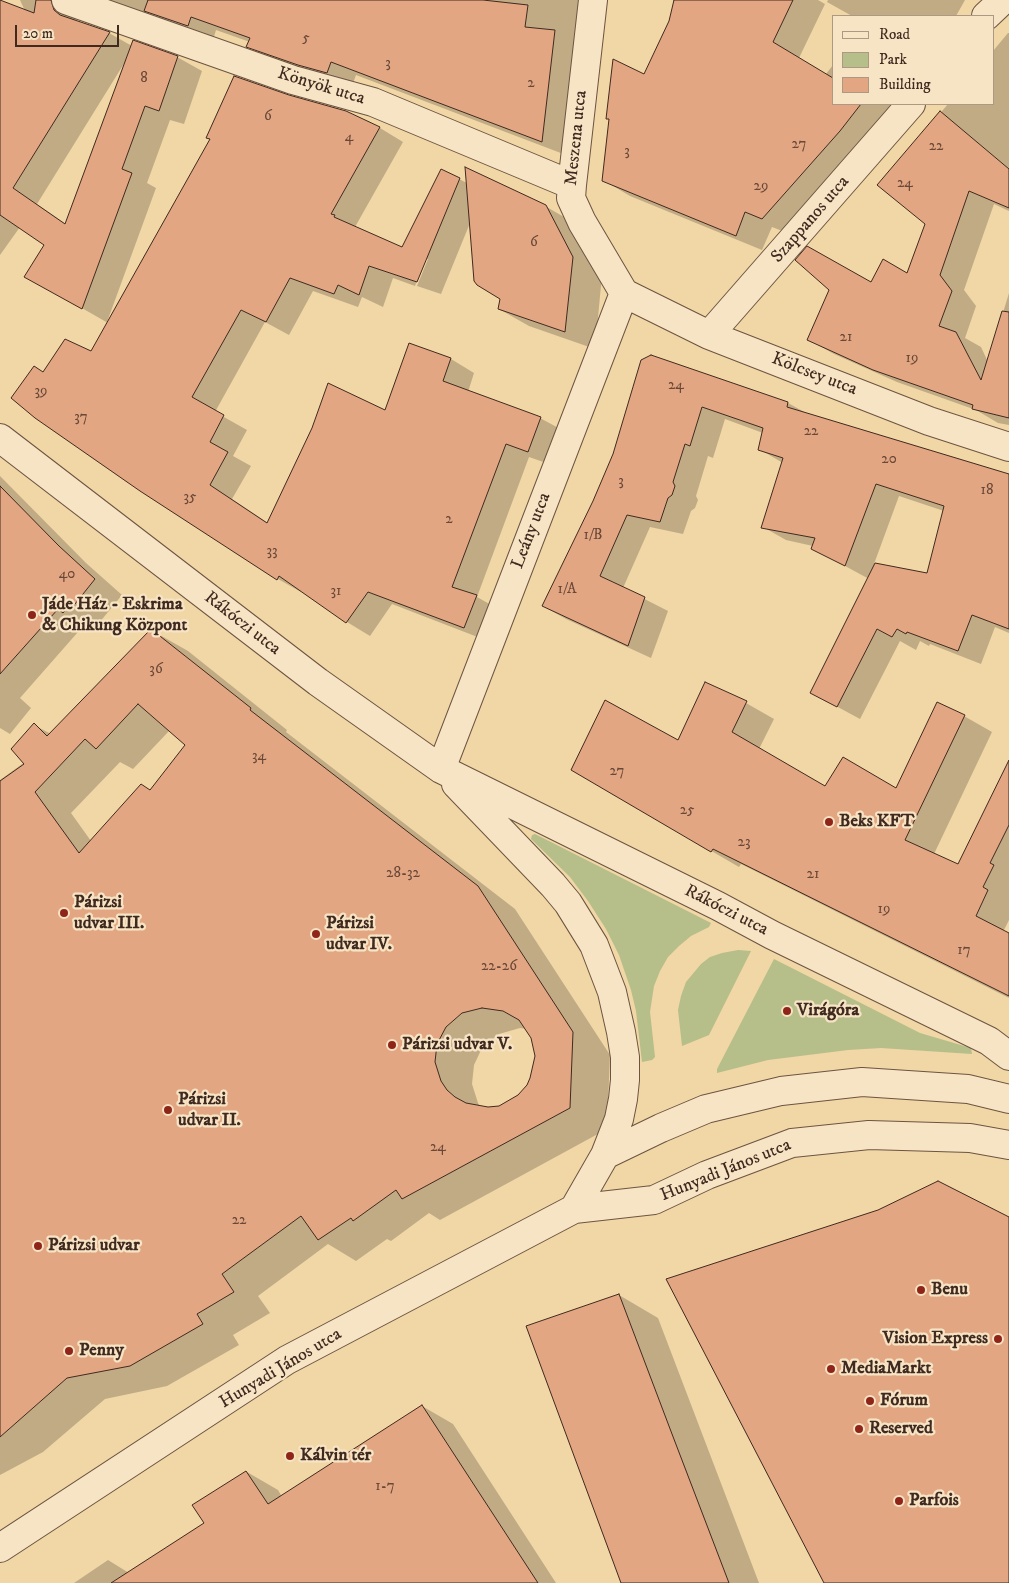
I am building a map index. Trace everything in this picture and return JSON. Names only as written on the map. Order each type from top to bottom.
[{"type":"street","name":"Könyök utca","points":[[66,0],[293,80],[373,102],[572,185]]},
{"type":"street","name":"Meszena utca","points":[[593,0],[572,198],[577,212],[624,293]]},
{"type":"street","points":[[987,15],[1003,0]]},
{"type":"street","name":"Szappanos utca","points":[[709,335],[910,105]]},
{"type":"street","name":"Kölcsey utca","points":[[624,293],[709,335],[929,421],[1009,447]]},
{"type":"street","name":"Leány utca","points":[[441,768],[624,293]]},
{"type":"street","name":"Rákóczi utca","points":[[0,438],[318,682],[441,768],[772,935],[989,1041],[1009,1056]]},
{"type":"street","name":"Rákóczi utca","points":[[441,768],[553,885],[582,922],[594,945],[612,992],[625,1057],[625,1080],[619,1119],[605,1156]]},
{"type":"street","points":[[574,1209],[605,1156],[661,1128],[706,1109],[781,1091],[862,1082],[968,1089],[1009,1099]]},
{"type":"street","name":"Hunyadi János utca","points":[[0,1548],[287,1360],[574,1209],[654,1200],[707,1175],[792,1143],[869,1135],[970,1138],[1009,1144]]},
{"type":"green space","points":[[535,834],[711,923],[709,927],[691,936],[679,946],[668,957],[660,971],[654,986],[650,1012],[655,1057],[652,1060],[642,1062],[636,1011],[631,990],[619,955],[606,929],[570,877],[531,839],[532,835]]},
{"type":"green space","points":[[738,950],[751,951],[709,1035],[682,1046],[678,1010],[686,982],[701,964],[710,957]]},
{"type":"green space","points":[[774,959],[920,1033],[971,1048],[972,1054],[881,1048],[848,1050],[768,1060],[717,1073],[717,1069]]},
{"type":"building","points":[[0,0],[34,13],[36,0],[51,0],[54,10],[60,15],[110,32],[13,188],[65,224],[133,40],[178,56],[159,111],[145,106],[122,169],[132,173],[82,309],[24,277],[44,245],[0,215]]},
{"type":"building","points":[[148,0],[483,0],[528,5],[525,27],[555,30],[542,142],[331,62],[327,73],[246,47],[250,38],[191,17],[188,26],[144,11]]},
{"type":"building","points":[[674,0],[793,0],[773,42],[832,77],[832,105],[860,105],[840,131],[762,219],[745,212],[736,236],[602,181],[609,119],[606,119],[613,59],[644,74],[669,21]]},
{"type":"building","points":[[234,76],[289,95],[346,111],[380,127],[331,214],[335,215],[334,217],[402,247],[441,169],[460,178],[417,282],[369,266],[359,295],[338,285],[334,294],[290,278],[266,322],[241,310],[192,397],[224,415],[210,442],[228,452],[210,485],[267,523],[312,428],[328,383],[385,410],[409,343],[451,358],[443,381],[541,417],[528,452],[506,444],[452,587],[477,595],[464,628],[368,592],[346,623],[279,576],[277,580],[140,491],[35,418],[11,398],[34,366],[43,372],[65,339],[91,351],[210,139],[206,138]]},
{"type":"building","points":[[940,111],[1009,169],[1009,208],[969,191],[940,275],[952,291],[939,326],[956,332],[981,380],[1002,311],[1009,312],[1009,418],[972,409],[973,405],[873,370],[807,340],[829,290],[795,260],[807,246],[871,282],[883,259],[907,273],[925,224],[877,185]]},
{"type":"building","points":[[465,167],[546,205],[573,257],[565,332],[498,309],[500,299],[477,285],[474,281]]},
{"type":"building","points":[[651,355],[788,402],[787,407],[1009,474],[1009,629],[972,615],[958,651],[907,632],[906,634],[897,629],[892,637],[877,629],[837,707],[810,693],[875,563],[927,573],[944,506],[876,484],[845,566],[811,549],[815,538],[761,528],[783,458],[758,450],[763,428],[702,407],[690,446],[685,444],[673,482],[675,486],[672,495],[668,498],[660,522],[627,515],[600,576],[645,597],[628,646],[542,606],[593,501],[613,454],[641,360]]},
{"type":"building","points":[[0,486],[59,546],[95,579],[71,609],[69,606],[63,613],[58,609],[0,674]]},
{"type":"building","points":[[151,629],[251,708],[250,710],[478,886],[573,1032],[570,1108],[402,1199],[396,1190],[353,1221],[351,1218],[318,1240],[301,1216],[222,1274],[234,1292],[197,1314],[203,1324],[130,1366],[67,1378],[0,1437],[0,781],[24,764],[11,749],[34,723],[47,736]],"holes":[[[138,704],[185,745],[150,790],[141,784],[79,853],[35,792],[85,739],[96,749]],[[482,1008],[503,1011],[519,1020],[531,1038],[535,1056],[527,1085],[518,1095],[499,1106],[488,1107],[466,1103],[455,1097],[441,1081],[435,1062],[437,1044],[446,1027],[462,1013]]]},
{"type":"building","points":[[705,682],[747,701],[732,732],[825,786],[843,757],[896,788],[937,702],[965,715],[905,840],[958,864],[1009,760],[1009,825],[990,863],[994,865],[983,887],[988,890],[976,916],[1009,933],[1009,996],[713,849],[711,852],[571,770],[605,700],[678,740]]},
{"type":"building","name":"Fórum","points":[[938,1181],[1009,1217],[1009,1583],[824,1583],[666,1279],[878,1210]]},
{"type":"building","points":[[619,1294],[729,1583],[621,1583],[526,1326]]},
{"type":"building","points":[[422,1405],[538,1583],[111,1583],[204,1523],[192,1505],[246,1471],[268,1504]]},
{"type":"place","name":"Jáde Ház - Eskrima & Chikung Központ","points":[[32,615]]},
{"type":"place","name":"Beks KFT","points":[[829,822]]},
{"type":"place","name":"Párizsi udvar III.","points":[[64,913]]},
{"type":"place","name":"Párizsi udvar IV.","points":[[316,934]]},
{"type":"place","name":"Virágóra","points":[[787,1011]]},
{"type":"place","name":"Párizsi udvar V.","points":[[392,1045]]},
{"type":"place","name":"Párizsi udvar II.","points":[[168,1110]]},
{"type":"place","name":"Párizsi udvar","points":[[38,1246]]},
{"type":"place","name":"Benu","points":[[921,1290]]},
{"type":"place","name":"Vision Express","points":[[998,1339]]},
{"type":"place","name":"Penny","points":[[69,1351]]},
{"type":"place","name":"MediaMarkt","points":[[831,1369]]},
{"type":"place","name":"Fórum","points":[[870,1401]]},
{"type":"place","name":"Reserved","points":[[859,1429]]},
{"type":"place","name":"Kálvin tér","points":[[290,1456]]},
{"type":"place","name":"Parfois","points":[[899,1501]]}]
